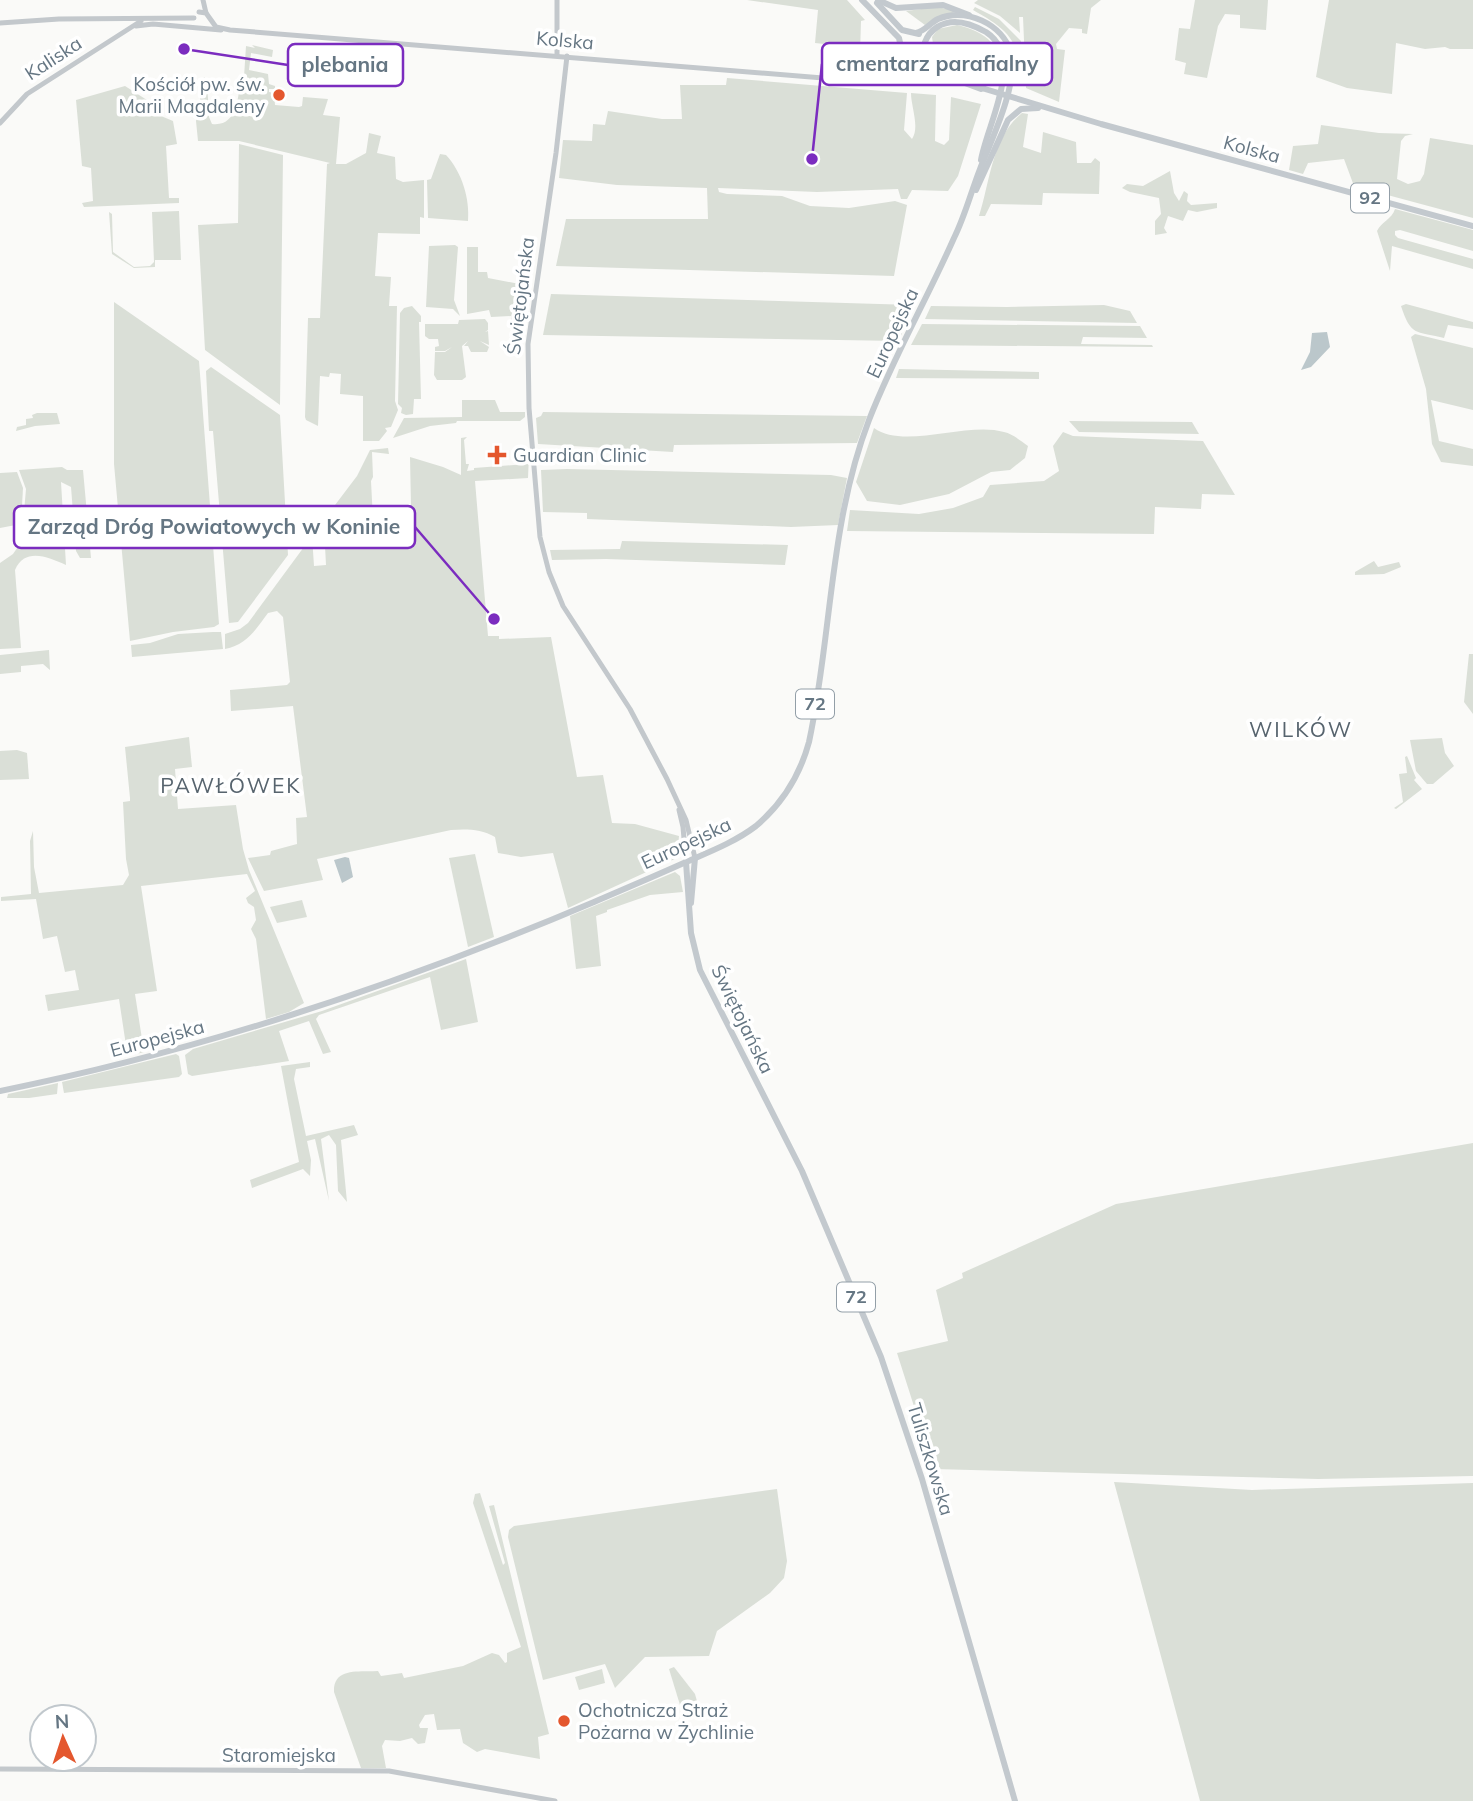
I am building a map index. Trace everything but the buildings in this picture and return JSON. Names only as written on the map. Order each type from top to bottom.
[{"type":"main road","points":[[862,0],[899,38],[902,52],[912,59],[923,55],[925,45]]},
{"type":"main road","name":"Europejska","points":[[0,1091],[160,1055],[332,1003],[484,948],[735,839],[757,824],[779,802],[802,764],[813,722],[842,514],[856,457],[877,401],[969,203],[980,169],[996,134],[998,111],[1013,65],[1007,43],[992,26],[971,16],[943,5],[897,8],[876,0]]},
{"type":"main road","name":"92","points":[[876,0],[902,30],[913,33],[925,45],[929,54],[950,70],[985,89]]},
{"type":"main road","points":[[901,45],[903,39],[943,18],[971,16]]},
{"type":"main road","name":"Europejska","points":[[925,45],[933,30],[949,22],[967,23],[984,31],[996,41],[1002,52],[1006,83]]},
{"type":"main road","name":"92","points":[[912,59],[926,60],[964,84],[985,89]]},
{"type":"main road","name":"Kolska","points":[[985,89],[1473,226]]},
{"type":"main road","name":"72","points":[[969,203],[1010,117],[1025,108],[1051,109]]},
{"type":"main road","name":"Świętojańska","points":[[690,908],[695,858]]},
{"type":"main road","name":"Świętojańska","points":[[686,862],[694,946],[704,979],[786,1138]]},
{"type":"main road","name":"Tuliszkowska","points":[[786,1138],[866,1319],[899,1407],[1015,1801]]},
{"type":"street","points":[[194,18],[194,24],[201,28],[210,21],[203,13],[202,0]]},
{"type":"street","points":[[557,0],[557,55]]},
{"type":"street","points":[[0,23],[60,19],[194,18],[203,13]]},
{"type":"street","points":[[124,19],[130,27],[152,20]]},
{"type":"street","name":"Kolska","points":[[210,21],[216,27],[230,30]]},
{"type":"street","name":"Kolska","points":[[130,27],[153,24],[884,83],[897,80],[912,59]]},
{"type":"street","name":"Kaliska","points":[[0,123],[27,94],[130,27]]},
{"type":"street","name":"Świętojańska","points":[[568,56],[528,344],[528,385],[539,528],[549,572],[563,606],[640,726],[686,820],[695,858]]},
{"type":"street","name":"Świętojańska","points":[[677,800],[686,862]]},
{"type":"street","name":"Staromiejska","points":[[0,1769],[390,1771],[555,1801]]},
{"type":"shaded area","points":[[747,0],[847,0],[865,20],[861,21],[860,53],[834,50],[834,45],[815,43],[818,10]]},
{"type":"shaded area","points":[[978,0],[1101,0],[1091,8],[1087,34],[1082,33],[1082,29],[1069,28],[1056,44],[1057,49],[1065,50],[1059,102],[1026,88],[1023,17],[1019,17],[1020,33],[1000,16],[974,3]]},
{"type":"shaded area","points":[[1195,0],[1268,0],[1266,30],[1240,28],[1240,15],[1225,14],[1218,26],[1207,78],[1184,74],[1186,63],[1175,60],[1179,28],[1190,29]]},
{"type":"shaded area","points":[[1329,0],[1473,0],[1473,49],[1425,49],[1396,43],[1392,94],[1347,88],[1316,77]]},
{"type":"shaded area","points":[[937,7],[957,11],[925,25],[906,11]]},
{"type":"shaded area","points":[[975,7],[999,19],[1021,41],[1020,85],[1016,82],[1018,56],[1015,46],[1003,30],[973,10]]},
{"type":"shaded area","points":[[957,25],[976,31],[996,49],[1000,68],[999,79],[992,76],[994,84],[967,72],[934,51],[932,37],[938,29]]},
{"type":"shaded area","points":[[252,45],[273,50],[272,57],[251,53],[249,70],[268,74],[269,84],[275,86],[275,89],[269,89],[269,92],[274,93],[275,105],[299,107],[302,106],[303,97],[328,99],[323,115],[340,117],[336,164],[346,164],[366,153],[369,133],[381,136],[377,153],[395,157],[396,179],[403,182],[424,180],[424,218],[420,217],[420,234],[378,233],[375,276],[391,277],[389,306],[397,306],[395,401],[398,410],[391,427],[385,428],[387,431],[379,441],[363,441],[363,396],[340,394],[341,374],[320,376],[318,426],[305,417],[308,318],[320,318],[327,164],[330,163],[239,141],[198,141],[196,121],[204,77],[207,80],[209,117],[212,124],[221,124],[227,121],[235,109],[241,77],[244,77],[246,46],[255,48]]},
{"type":"shaded area","points":[[727,78],[907,93],[904,130],[912,139],[915,123],[911,93],[936,95],[935,141],[944,145],[949,140],[951,97],[981,104],[958,176],[948,191],[912,190],[907,199],[901,199],[898,189],[817,192],[718,188],[719,192],[727,194],[782,196],[810,206],[849,208],[895,201],[907,205],[894,276],[556,266],[566,219],[708,219],[707,188],[617,185],[559,178],[563,140],[592,141],[593,124],[605,125],[608,111],[662,119],[682,119],[680,85],[726,85]]},
{"type":"shaded area","points":[[125,86],[150,102],[161,116],[173,121],[177,144],[166,146],[169,198],[179,198],[179,203],[84,207],[82,203],[93,201],[91,168],[82,166],[76,100]]},
{"type":"shaded area","points":[[1022,113],[1028,114],[1023,147],[1041,153],[1043,132],[1076,142],[1077,163],[1091,163],[1095,158],[1100,162],[1099,194],[1043,193],[1042,205],[991,204],[985,216],[979,216],[998,147],[1004,134]]},
{"type":"shaded area","points":[[1321,125],[1379,133],[1413,134],[1405,136],[1401,141],[1397,179],[1408,184],[1420,181],[1424,174],[1430,138],[1473,145],[1473,218],[1354,186],[1344,159],[1308,163],[1303,174],[1289,170],[1293,146],[1318,144]]},
{"type":"shaded area","points":[[239,144],[283,155],[280,405],[205,350],[198,225],[238,223]]},
{"type":"shaded area","points":[[440,154],[446,155],[461,178],[466,195],[468,221],[428,218],[427,180],[431,179]]},
{"type":"shaded area","points":[[1170,171],[1174,193],[1179,201],[1184,191],[1188,194],[1187,201],[1191,205],[1217,203],[1217,208],[1197,212],[1188,210],[1183,221],[1168,216],[1164,228],[1167,233],[1155,235],[1155,221],[1161,214],[1159,198],[1122,188],[1127,184],[1143,186]]},
{"type":"shaded area","points":[[1395,209],[1473,230],[1473,251],[1400,230],[1395,231],[1395,235],[1473,259],[1473,269],[1392,246],[1390,271],[1377,231]]},
{"type":"shaded area","points":[[179,211],[181,260],[155,260],[155,267],[134,268],[112,254],[109,212],[112,214],[113,252],[134,267],[150,266],[154,262],[152,212]]},
{"type":"shaded area","points":[[429,246],[458,247],[454,300],[460,316],[453,309],[426,307]]},
{"type":"shaded area","points":[[467,247],[478,247],[478,272],[487,272],[488,278],[525,285],[518,341],[512,341],[511,316],[491,317],[489,310],[467,314]]},
{"type":"shaded area","points":[[551,294],[913,305],[899,341],[543,335]]},
{"type":"shaded area","points":[[114,302],[199,361],[219,624],[214,627],[130,641],[114,464]]},
{"type":"shaded area","points":[[1406,304],[1473,322],[1473,329],[1448,325],[1444,338],[1420,333],[1408,323],[1401,306]]},
{"type":"shaded area","points":[[1104,305],[1130,311],[1137,323],[925,319],[931,306]]},
{"type":"shaded area","points":[[412,306],[421,316],[421,399],[414,399],[413,414],[406,415],[401,413],[402,408],[398,404],[400,313],[404,308]]},
{"type":"shaded area","points":[[485,319],[488,323],[488,330],[485,332],[488,331],[489,345],[480,341],[489,347],[487,352],[471,352],[468,346],[464,346],[468,341],[462,346],[466,377],[462,380],[437,380],[434,375],[435,352],[445,352],[452,347],[445,351],[435,351],[435,347],[439,346],[438,339],[425,336],[425,324],[458,324],[459,320]]},
{"type":"shaded area","points":[[922,324],[1140,326],[1147,338],[1083,337],[1081,344],[1153,347],[911,345]]},
{"type":"shaded area","points":[[1327,332],[1330,347],[1311,367],[1301,370],[1310,352],[1312,333]]},
{"type":"shaded area","points":[[1415,334],[1473,348],[1473,410],[1431,400],[1439,441],[1473,449],[1473,466],[1441,462],[1432,444],[1426,389],[1411,337]]},
{"type":"shaded area","points":[[211,367],[280,415],[288,555],[238,622],[229,623],[213,431],[209,431],[206,371]]},
{"type":"shaded area","points":[[899,369],[1039,372],[1039,379],[896,378]]},
{"type":"shaded area","points":[[462,400],[495,400],[500,412],[525,412],[525,417],[520,421],[457,421],[393,438],[404,418],[462,417]]},
{"type":"shaded area","points":[[543,412],[867,416],[857,443],[674,445],[673,452],[538,444],[536,418]]},
{"type":"shaded area","points":[[57,413],[60,424],[16,431],[17,427],[26,425],[26,419],[33,418],[32,415]]},
{"type":"shaded area","points":[[1069,421],[1192,422],[1199,434],[1079,432]]},
{"type":"shaded area","points":[[874,428],[887,434],[902,436],[989,430],[1011,434],[1028,446],[1025,458],[1010,470],[991,472],[949,494],[900,505],[867,501],[856,482]]},
{"type":"shaded area","points":[[1063,432],[1073,436],[1203,441],[1235,495],[1202,494],[1201,509],[1155,507],[1154,534],[847,531],[850,510],[919,514],[953,508],[983,497],[990,485],[1044,481],[1059,471],[1053,446]]},
{"type":"shaded area","points":[[467,437],[464,440],[466,464],[469,464],[467,471],[474,468],[526,464],[526,456],[529,455],[528,478],[475,481],[488,636],[499,636],[499,639],[551,637],[577,777],[603,775],[612,823],[635,824],[679,836],[677,858],[568,908],[553,853],[521,857],[498,853],[495,837],[490,834],[474,830],[451,830],[317,859],[323,880],[264,891],[248,858],[270,855],[271,851],[297,844],[296,818],[307,817],[293,706],[231,711],[230,690],[287,685],[290,682],[283,617],[277,611],[268,613],[245,640],[225,649],[225,634],[248,623],[312,536],[314,566],[326,565],[325,546],[335,544],[332,509],[357,476],[370,450],[388,448],[389,454],[372,452],[373,520],[398,519],[398,507],[411,506],[410,457],[461,475],[461,438]]},
{"type":"shaded area","points":[[62,467],[67,470],[83,470],[91,558],[80,558],[76,551],[71,487],[61,482],[66,565],[38,556],[25,558],[19,563],[15,570],[21,648],[0,649],[0,563],[13,554],[24,538],[40,537],[43,532],[40,523],[23,524],[26,489],[19,470]]},
{"type":"shaded area","points":[[541,470],[831,475],[847,478],[838,525],[791,527],[587,519],[587,513],[543,512]]},
{"type":"shaded area","points":[[17,472],[23,488],[21,524],[0,528],[0,473]]},
{"type":"shaded area","points":[[622,541],[788,545],[785,565],[606,559],[552,560],[550,550],[620,549]]},
{"type":"shaded area","points":[[1374,561],[1378,567],[1399,562],[1401,567],[1384,574],[1355,575],[1355,572]]},
{"type":"shaded area","points":[[221,632],[223,649],[132,657],[131,645],[150,643],[178,634]]},
{"type":"shaded area","points":[[49,650],[50,670],[43,664],[21,666],[21,672],[0,674],[0,655]]},
{"type":"shaded area","points":[[1469,654],[1473,654],[1473,714],[1464,702]]},
{"type":"shaded area","points":[[189,737],[192,767],[175,769],[178,809],[236,805],[249,870],[304,1003],[289,1012],[266,1019],[256,939],[251,929],[256,920],[254,907],[246,898],[255,891],[247,874],[141,886],[157,991],[135,994],[144,1052],[133,1055],[132,1052],[127,1052],[119,999],[48,1011],[45,995],[79,990],[75,970],[65,972],[57,936],[43,939],[36,899],[1,901],[1,897],[31,894],[30,841],[33,831],[34,867],[39,893],[123,885],[129,875],[123,802],[130,801],[125,747]]},
{"type":"shaded area","points":[[1442,738],[1445,753],[1454,766],[1433,784],[1427,784],[1416,771],[1410,740]]},
{"type":"shaded area","points":[[17,750],[27,753],[29,779],[0,780],[0,751]]},
{"type":"shaded area","points":[[1407,756],[1416,778],[1414,780],[1422,789],[1396,809],[1394,808],[1403,802],[1399,774],[1407,773]]},
{"type":"shaded area","points":[[475,854],[494,937],[468,947],[449,858]]},
{"type":"shaded area","points":[[349,858],[353,877],[342,883],[334,860]]},
{"type":"shaded area","points":[[675,872],[680,876],[683,892],[650,895],[596,916],[601,966],[576,969],[570,916]]},
{"type":"shaded area","points":[[302,900],[307,917],[277,923],[270,907]]},
{"type":"shaded area","points":[[466,959],[478,1022],[441,1030],[430,977],[319,1015],[316,1019],[331,1052],[323,1054],[309,1021],[279,1031],[289,1061],[192,1076],[188,1074],[185,1055],[193,1049],[322,1011]]},
{"type":"shaded area","points":[[176,1054],[179,1056],[182,1074],[179,1077],[64,1093],[62,1082]]},
{"type":"shaded area","points":[[310,1062],[310,1067],[296,1069],[294,1079],[306,1136],[354,1125],[358,1135],[341,1140],[347,1202],[338,1191],[336,1145],[329,1135],[321,1139],[329,1201],[315,1139],[307,1141],[311,1160],[310,1176],[303,1169],[252,1188],[250,1180],[299,1162],[281,1066]]},
{"type":"shaded area","points":[[58,1083],[57,1094],[7,1098],[8,1094]]},
{"type":"shaded area","points":[[1473,1143],[1473,1476],[1318,1479],[934,1469],[897,1353],[948,1341],[936,1290],[963,1278],[962,1273],[1116,1204]]},
{"type":"shaded area","points":[[1114,1482],[1252,1490],[1473,1483],[1473,1801],[1200,1801]]},
{"type":"shaded area","points":[[777,1489],[787,1561],[784,1578],[770,1593],[717,1631],[709,1656],[645,1657],[615,1688],[605,1664],[543,1680],[508,1537],[509,1530],[514,1526]]},
{"type":"shaded area","points":[[480,1493],[503,1565],[505,1563],[489,1506],[494,1505],[549,1734],[538,1737],[540,1759],[485,1749],[477,1752],[463,1743],[460,1729],[437,1730],[434,1714],[425,1715],[419,1725],[420,1728],[428,1728],[425,1743],[418,1744],[412,1738],[400,1741],[385,1740],[382,1746],[386,1768],[361,1768],[334,1692],[338,1678],[349,1672],[378,1671],[381,1676],[402,1673],[404,1678],[463,1666],[492,1653],[499,1655],[505,1663],[507,1653],[521,1647],[473,1503],[475,1494]]},
{"type":"shaded area","points":[[674,1667],[695,1694],[700,1712],[684,1718],[669,1669]]},
{"type":"shaded area","points":[[602,1669],[605,1683],[579,1690],[575,1677]]},
{"type":"place","name":"plebania","points":[[184,49]]},
{"type":"place","name":"Kościół pw. św. Marii Magdaleny","points":[[279,95]]},
{"type":"place","name":"cmentarz parafialny","points":[[812,159]]},
{"type":"place","name":"Guardian Clinic","points":[[497,455]]},
{"type":"place","name":"Zarząd Dróg Powiatowych w Koninie","points":[[494,619]]},
{"type":"place","name":"Ochotnicza Straż Pożarna w Żychlinie","points":[[564,1721]]},
{"type":"district","name":"WILKÓW","points":[[1301,730]]},
{"type":"district","name":"PAWŁÓWEK","points":[[231,786]]}]
